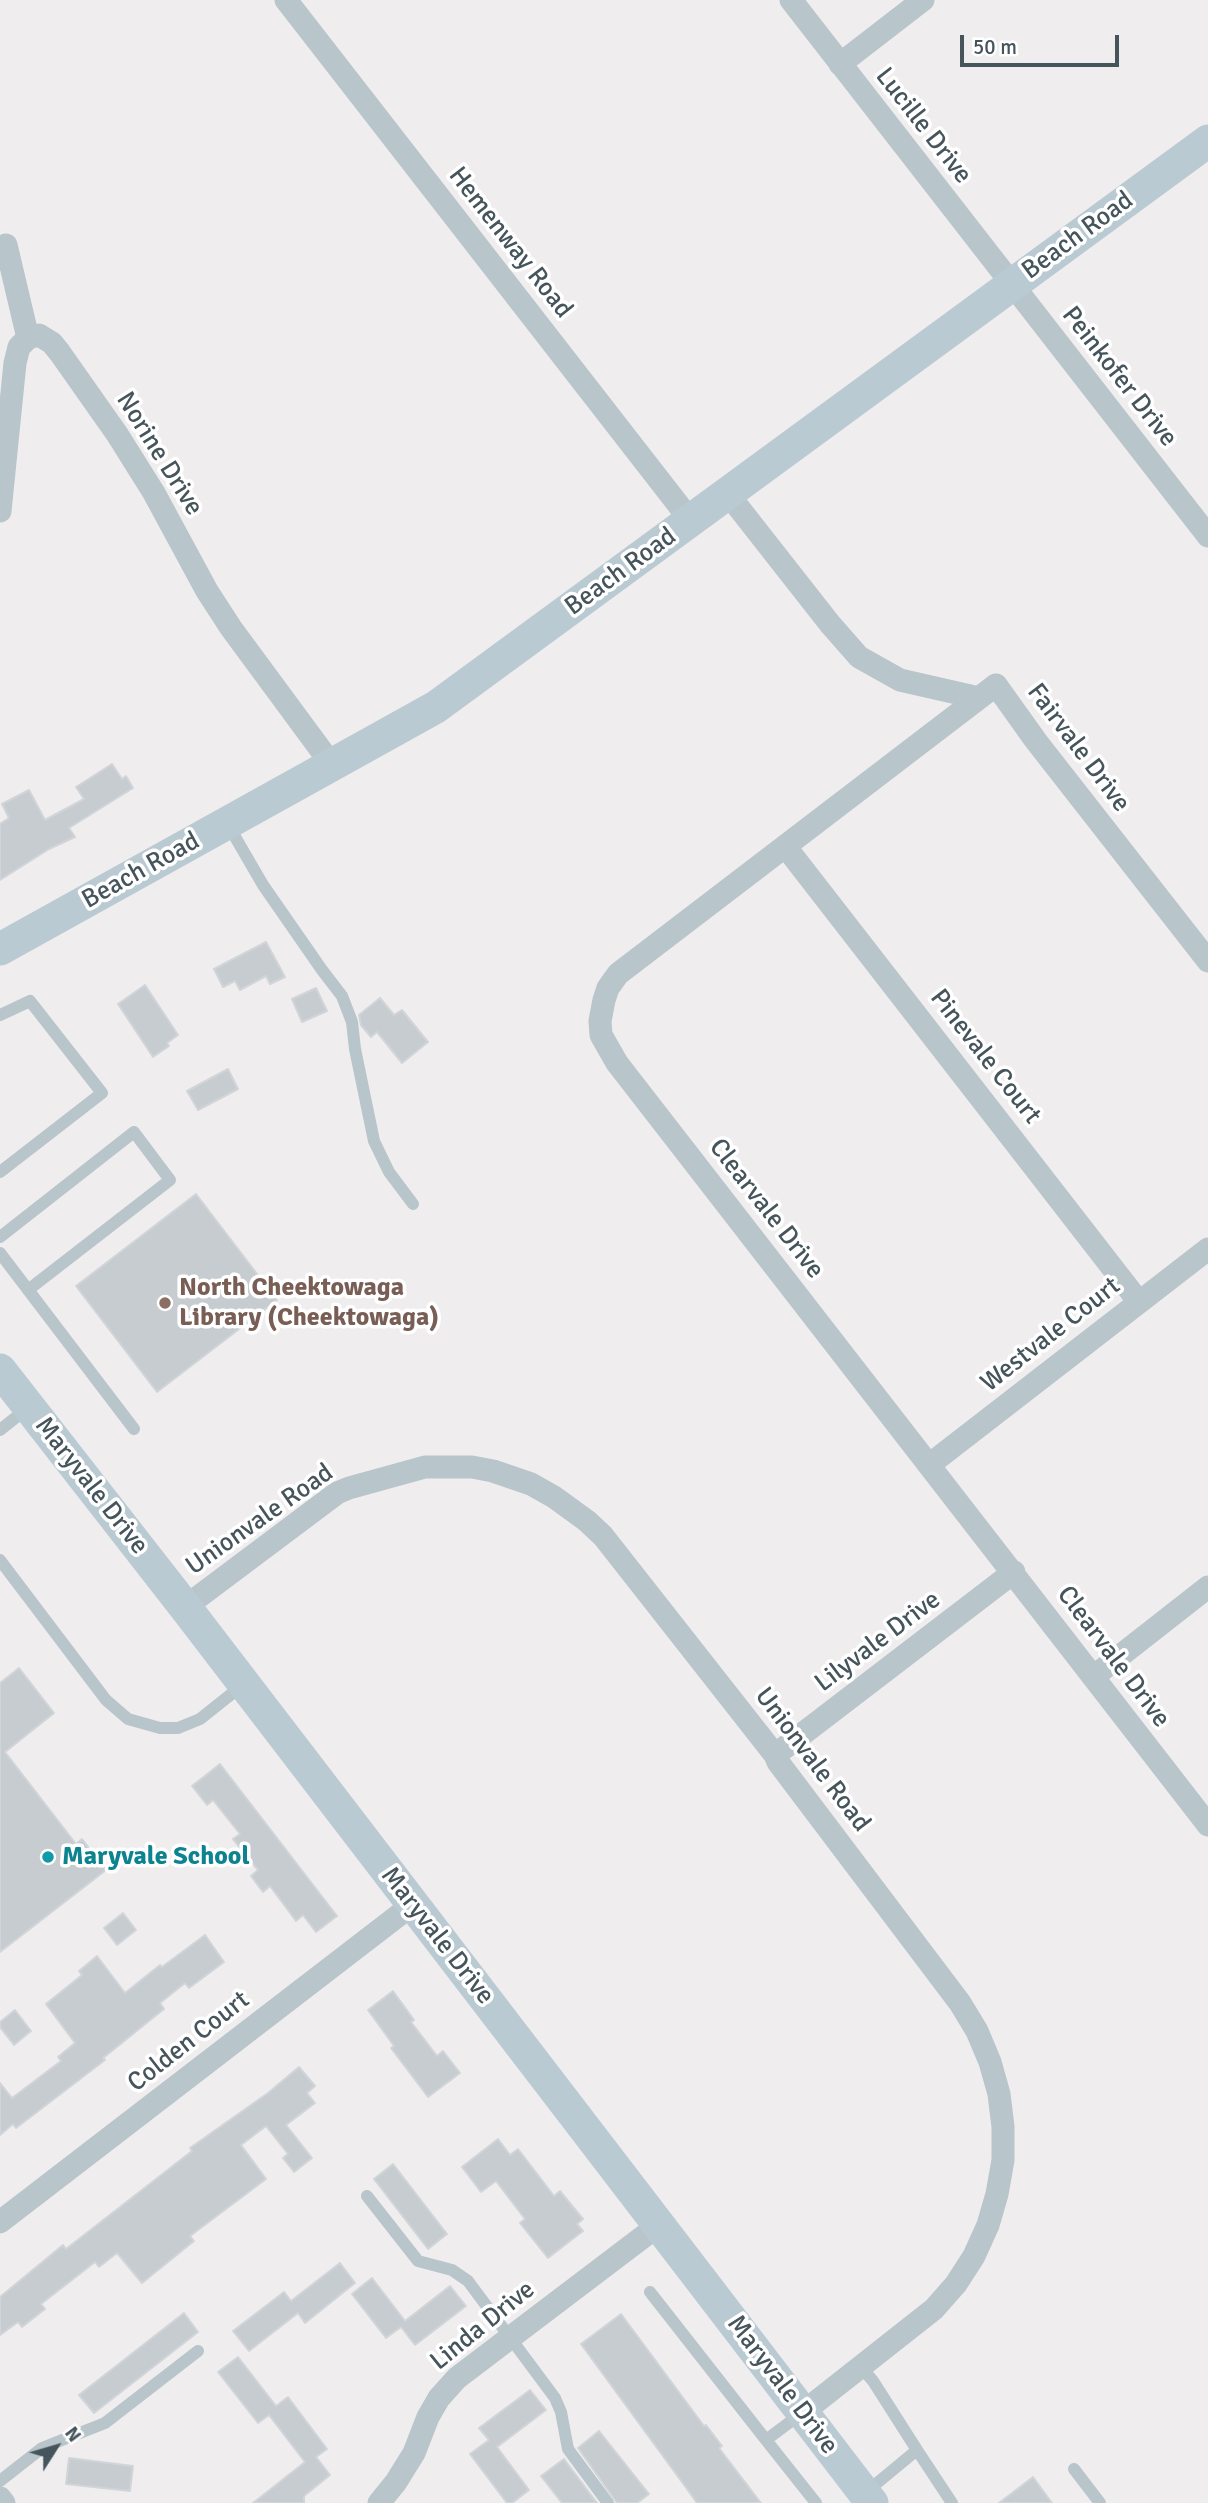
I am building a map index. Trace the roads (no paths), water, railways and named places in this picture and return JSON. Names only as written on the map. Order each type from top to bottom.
[{"type":"street","name":"Hemenway Road","points":[[286,0],[691,521]]},
{"type":"street","name":"Lucille Drive","points":[[791,0],[1012,285]]},
{"type":"street","points":[[840,64],[923,0]]},
{"type":"street","name":"Beach Road","points":[[0,949],[436,707],[1208,141]]},
{"type":"street","points":[[0,511],[15,363],[19,347],[28,338],[6,246]]},
{"type":"street","name":"Peinkofer Drive","points":[[1012,285],[1208,536]]},
{"type":"street","name":"Norine Drive","points":[[28,338],[39,335],[52,343],[60,353],[125,446],[154,493],[207,591],[231,628],[332,765]]},
{"type":"street","name":"Fairvale Drive","points":[[728,494],[859,657],[900,680],[979,698],[996,685],[1036,741],[1208,961]]},
{"type":"street","name":"Clearvale Drive","points":[[979,698],[618,974],[608,988],[604,1000],[600,1021],[601,1035],[617,1063],[1208,1825]]},
{"type":"street","name":"Pinevale Court","points":[[785,846],[1139,1302]]},
{"type":"street","name":"Westvale Court","points":[[929,1465],[1208,1249]]},
{"type":"street","name":"Maryvale Drive","points":[[0,1370],[660,2224],[868,2498]]},
{"type":"street","name":"Unionvale Road","points":[[185,1607],[337,1493],[425,1467],[472,1467],[493,1471],[531,1484],[554,1497],[603,1536],[775,1755],[960,2003],[982,2042],[999,2094],[1003,2127],[1003,2161],[994,2204],[974,2256],[956,2284],[934,2309],[803,2413]]},
{"type":"street","name":"Lilyvale Drive","points":[[775,1755],[1014,1573]]},
{"type":"street","points":[[1093,1677],[1208,1587]]},
{"type":"street","name":"Colden Court","points":[[0,2222],[412,1905]]},
{"type":"street","name":"Linda Drive","points":[[379,2503],[414,2453],[428,2417],[439,2398],[457,2378],[660,2224]]},
{"type":"street","points":[[0,2498],[4,2503]]},
{"type":"lane","points":[[227,823],[263,884],[342,996],[352,1022],[374,1141],[389,1172],[413,1204]]},
{"type":"lane","points":[[0,1015],[30,1001],[102,1093],[0,1172]]},
{"type":"lane","points":[[0,1237],[134,1132],[170,1180],[28,1290]]},
{"type":"lane","points":[[0,1253],[134,1429]]},
{"type":"lane","points":[[0,1430],[29,1407]]},
{"type":"lane","points":[[0,1560],[106,1700],[128,1719],[160,1728],[178,1728],[200,1719],[244,1684]]},
{"type":"lane","points":[[367,2196],[418,2261],[452,2270],[468,2281],[555,2398],[561,2412],[568,2449],[608,2503]]},
{"type":"lane","points":[[650,2292],[816,2503]]},
{"type":"lane","points":[[0,2481],[42,2448],[105,2423],[198,2351]]},
{"type":"lane","points":[[861,2367],[873,2381],[952,2503]]},
{"type":"lane","points":[[766,2440],[803,2413]]},
{"type":"lane","points":[[868,2498],[917,2450]]},
{"type":"lane","points":[[1074,2469],[1100,2503]]},
{"type":"place","name":"North Cheektowaga Library (Cheektowaga)","points":[[165,1303]]},
{"type":"place","name":"Maryvale School","points":[[48,1857]]}]
